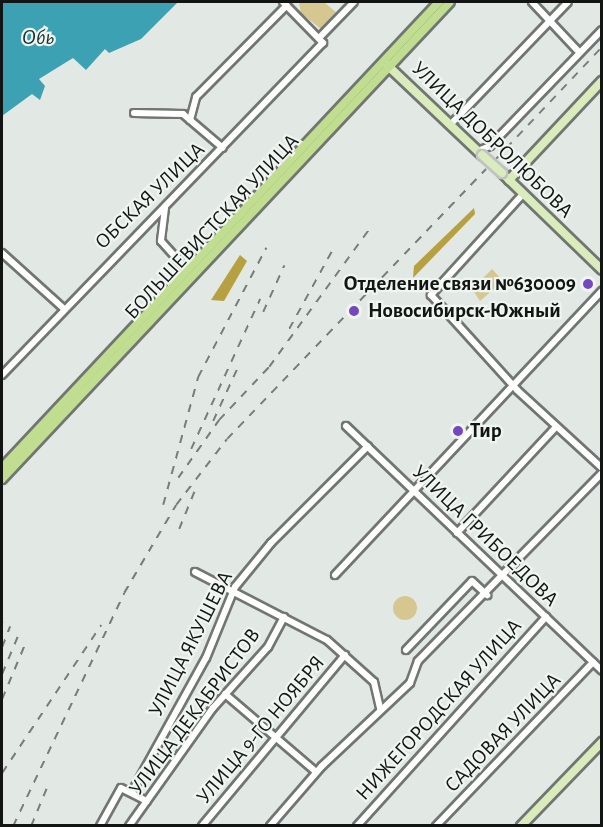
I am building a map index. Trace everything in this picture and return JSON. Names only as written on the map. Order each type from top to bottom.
[{"type":"highway","name":"БОЛЬШЕВИСТСКАЯ УЛИЦА","points":[[2,479],[386,64],[439,2]]},
{"type":"highway","name":"БОЛЬШЕВИСТСКАЯ УЛИЦА","points":[[2,468],[186,269],[386,64],[450,2]]},
{"type":"main road","name":"УЛИЦА ДОБРОЛЮБОВА","points":[[386,64],[602,270]]},
{"type":"main road","points":[[509,180],[602,81]]},
{"type":"main road","points":[[521,825],[602,742]]},
{"type":"street","points":[[190,120],[196,97],[286,5],[294,2]]},
{"type":"street","name":"ОБСКАЯ УЛИЦА","points":[[2,375],[131,235],[166,208],[223,148],[354,2]]},
{"type":"street","points":[[532,2],[577,50]]},
{"type":"street","points":[[450,125],[568,2]]},
{"type":"street","points":[[286,5],[322,39]]},
{"type":"street","points":[[480,153],[498,138],[577,50],[602,30]]},
{"type":"street","points":[[134,113],[179,113],[223,148]]},
{"type":"street","points":[[270,825],[316,772],[380,708],[410,683],[418,661],[487,595],[602,470],[556,428],[434,302],[433,288],[523,194]]},
{"type":"street","points":[[166,208],[160,241],[186,269]]},
{"type":"street","points":[[2,253],[63,308]]},
{"type":"street","points":[[335,575],[602,291]]},
{"type":"street","name":"УЛИЦА ГРИБОЕДОВА","points":[[346,426],[602,671]]},
{"type":"street","points":[[457,533],[556,428]]},
{"type":"street","name":"УЛИЦА ЯКУШЕВА","points":[[133,790],[206,658],[233,592],[272,541],[368,446]]},
{"type":"street","points":[[195,572],[284,617],[345,655],[375,682],[380,708]]},
{"type":"street","points":[[406,650],[472,581],[487,595]]},
{"type":"street","name":"УЛИЦА ДЕКАБРИСТОВ","points":[[129,825],[225,694],[268,647],[284,617]]},
{"type":"street","name":"НИЖЕГОРОДСКАЯ УЛИЦА","points":[[357,825],[546,617]]},
{"type":"street","name":"УЛИЦА 9-ГО НОЯБРЯ","points":[[202,825],[274,736],[345,655]]},
{"type":"street","name":"САДОВАЯ УЛИЦА","points":[[436,825],[593,662]]},
{"type":"street","points":[[225,694],[316,772]]},
{"type":"street","points":[[100,825],[121,788],[133,790],[147,801]]},
{"type":"shaded area","points":[[299,2],[324,2],[338,14],[321,29],[301,13]]},
{"type":"shaded area","points":[[474,208],[475,214],[413,278],[414,266]]},
{"type":"shaded area","points":[[240,255],[247,261],[224,301],[211,300]]},
{"type":"shaded area","points":[[492,269],[503,281],[480,301],[472,289]]},
{"type":"shaded area","points":[[405,596],[410,597],[416,603],[416,613],[410,619],[405,620],[400,619],[394,613],[393,608],[394,603],[400,597]]},
{"type":"water","name":"Обь","points":[[2,2],[178,2],[141,39],[109,53],[105,49],[86,70],[73,58],[39,79],[45,86],[40,100],[32,94],[2,116]]},
{"type":"railway","points":[[495,160],[602,47]]},
{"type":"railway","points":[[13,826],[124,593],[176,505],[227,439],[486,169]]},
{"type":"railway","points":[[178,478],[219,420],[269,367],[370,228]]},
{"type":"railway","points":[[289,329],[334,247]]},
{"type":"railway","points":[[163,505],[198,377],[266,248]]},
{"type":"railway","points":[[263,312],[284,266]]},
{"type":"railway","points":[[191,449],[260,299]]},
{"type":"railway","points":[[213,421],[238,367]]},
{"type":"railway","points":[[179,529],[195,490]]},
{"type":"railway","points":[[2,773],[101,625]]},
{"type":"railway","points":[[2,647],[10,626]]},
{"type":"railway","points":[[2,674],[20,631]]},
{"type":"railway","points":[[2,699],[25,644]]},
{"type":"railway","points":[[31,826],[48,785]]},
{"type":"place","name":"Отделение связи №630009","points":[[588,284]]},
{"type":"place","name":"Новосибирск-Южный","points":[[354,311]]},
{"type":"place","name":"Тир","points":[[458,431]]}]
